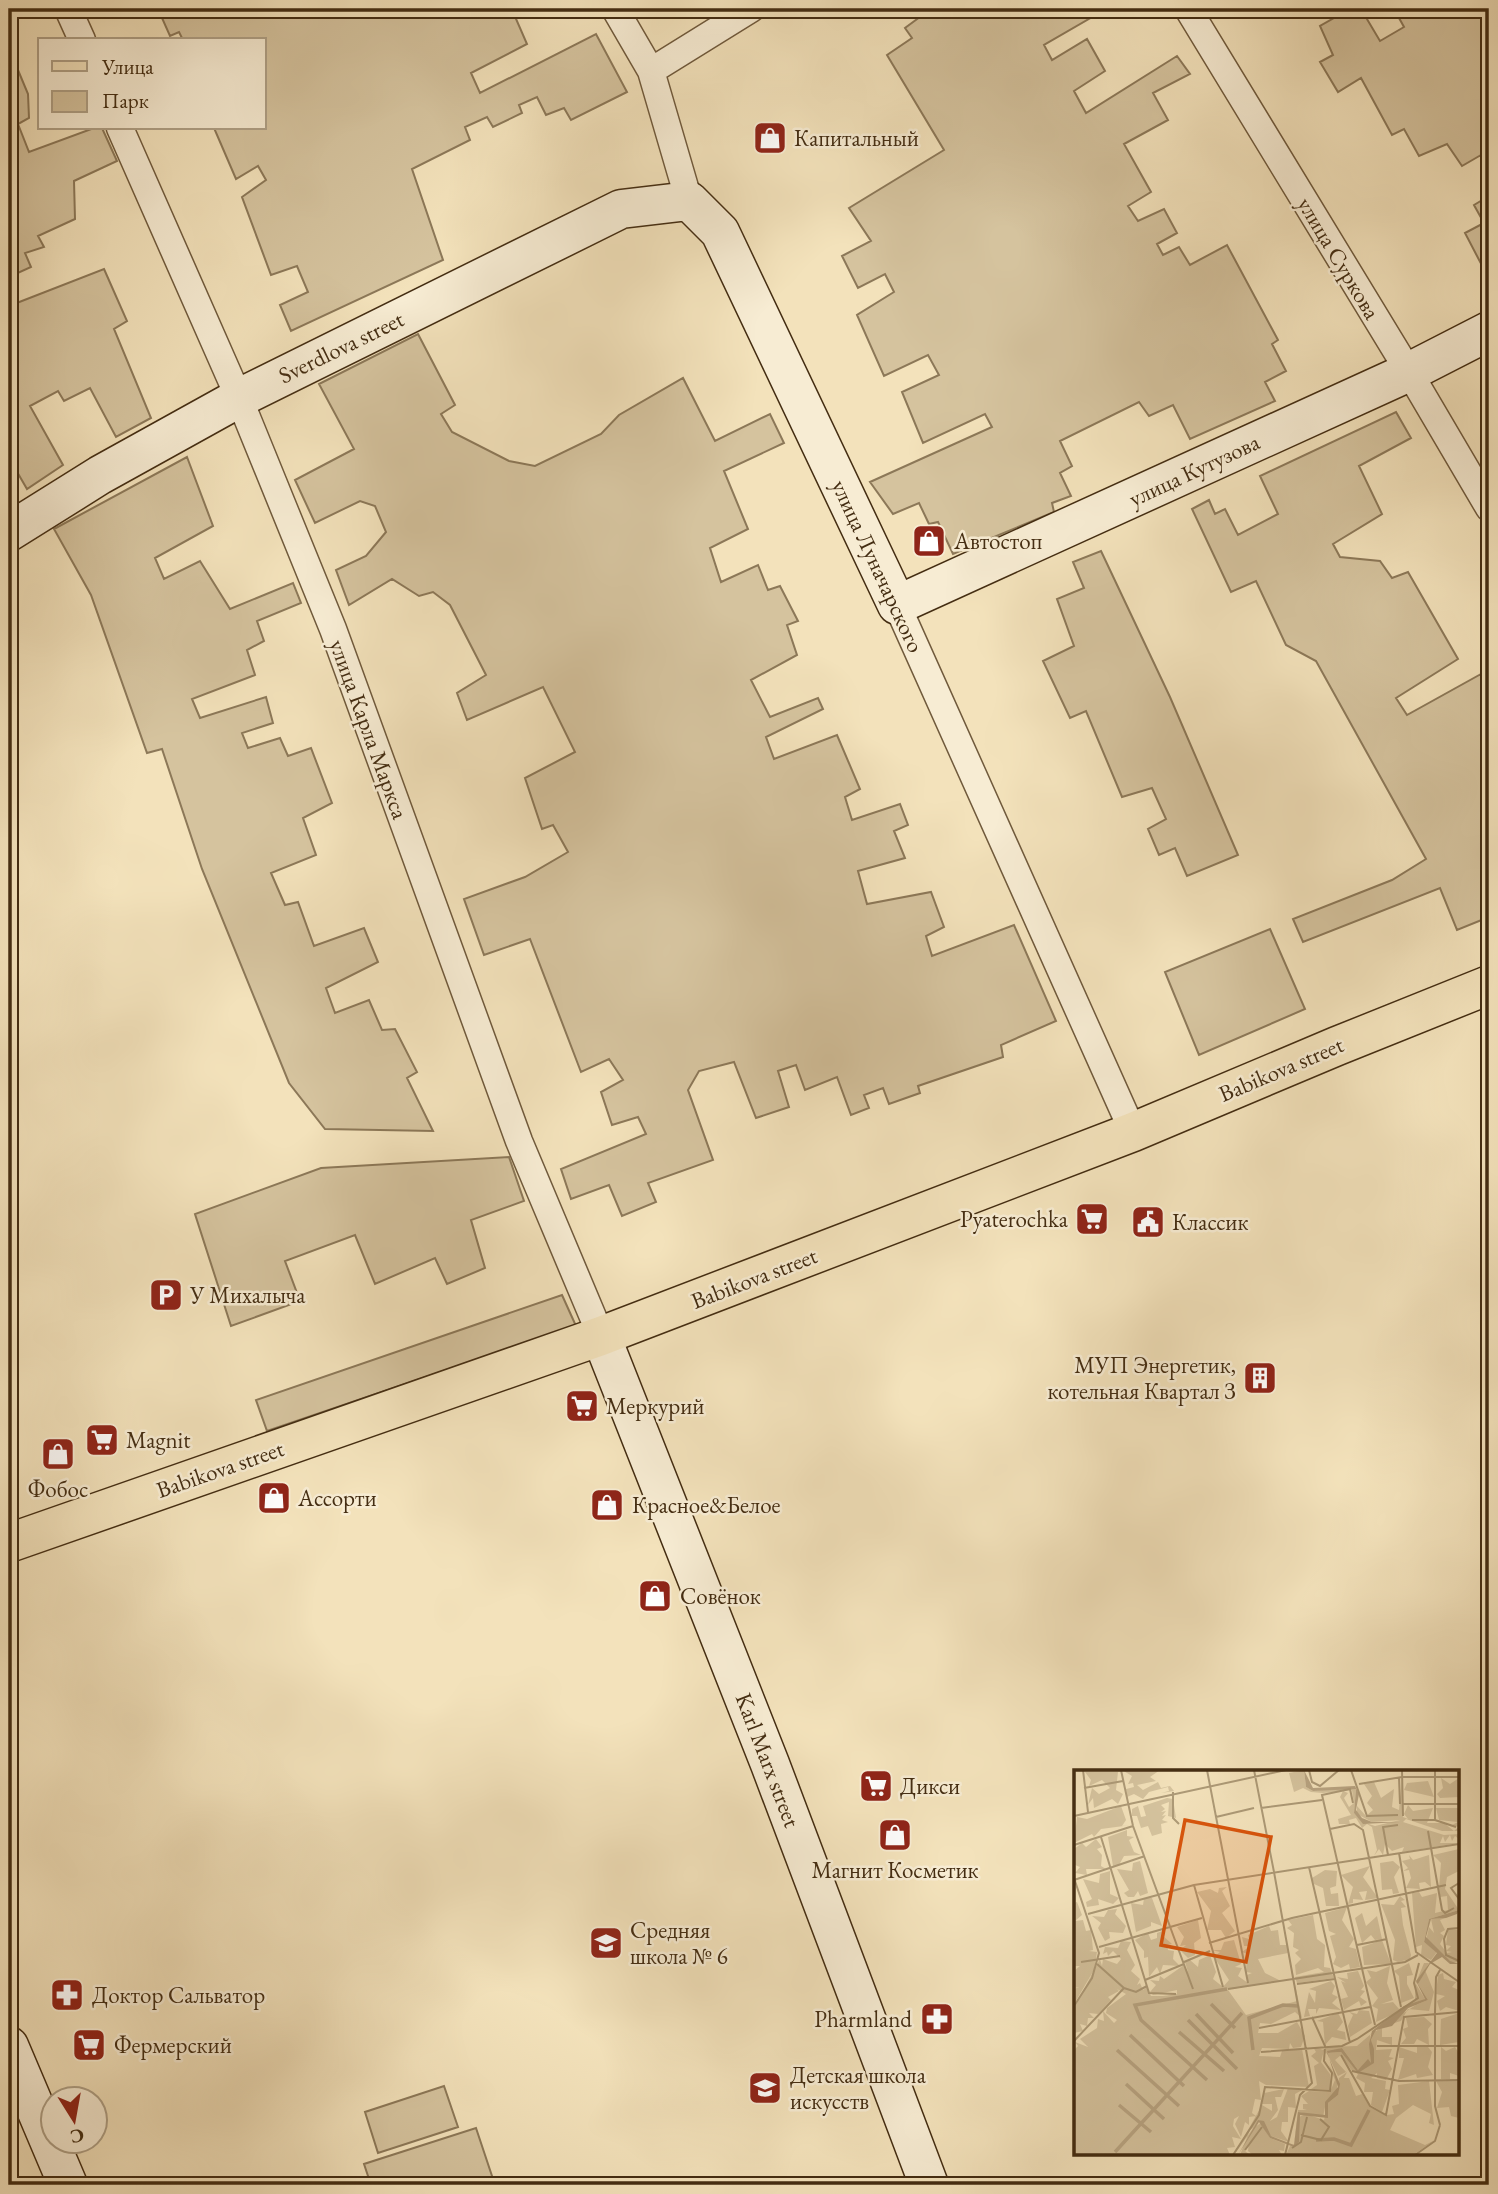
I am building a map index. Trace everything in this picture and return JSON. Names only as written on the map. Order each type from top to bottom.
[{"type":"main road","name":"Babikova street","points":[[9,1543],[601,1336],[1133,1132],[1489,985]]},
{"type":"street","points":[[68,9],[81,38]]},
{"type":"street","name":"улица Луначарского","points":[[615,9],[651,71],[689,201],[720,232],[897,605],[1133,1132]]},
{"type":"street","points":[[651,71],[751,9]]},
{"type":"street","name":"улица Суркова","points":[[1188,9],[1489,508]]},
{"type":"street","name":"улица Карла Маркса","points":[[121,130],[239,398],[333,629],[519,1141],[601,1336]]},
{"type":"street","name":"Sverdlova street","points":[[9,532],[100,475],[239,398],[621,209],[689,201]]},
{"type":"street","name":"улица Кутузова","points":[[897,605],[1409,372],[1489,331]]},
{"type":"street","name":"Karl Marx street","points":[[601,1336],[770,1764],[929,2185]]},
{"type":"street","points":[[9,2046],[68,2185]]},
{"type":"green space","points":[[158,9],[519,9],[513,12],[527,44],[471,73],[480,93],[596,34],[627,92],[571,120],[564,108],[546,115],[537,97],[519,105],[522,113],[493,127],[487,117],[465,127],[470,140],[412,169],[443,260],[291,331],[280,305],[308,292],[297,266],[271,275],[242,197],[266,180],[258,166],[236,179],[215,130],[266,130],[266,38],[182,38],[179,32],[170,36]]},
{"type":"green space","points":[[927,9],[1106,9],[1044,45],[1052,60],[1087,39],[1105,71],[1074,91],[1086,113],[1177,56],[1190,74],[1153,93],[1168,120],[1124,144],[1151,192],[1128,206],[1138,221],[1164,209],[1177,233],[1157,244],[1163,255],[1179,247],[1190,265],[1227,245],[1278,340],[1272,344],[1286,371],[1265,382],[1275,401],[1190,439],[1173,405],[1149,416],[1139,402],[1060,441],[1072,466],[1060,473],[1071,496],[1052,503],[1054,512],[953,554],[938,522],[929,524],[919,503],[893,514],[870,482],[992,427],[985,414],[923,443],[902,392],[939,375],[928,355],[884,376],[857,315],[894,292],[885,274],[858,288],[842,256],[871,241],[849,208],[944,150],[887,55],[912,38],[905,28],[928,11]]},
{"type":"green space","points":[[1350,9],[1361,9],[1380,41],[1404,27],[1394,9],[1489,9],[1489,168],[1481,155],[1462,166],[1447,144],[1419,156],[1404,129],[1392,135],[1361,78],[1338,92],[1320,62],[1333,55],[1320,26]]},
{"type":"green space","points":[[13,58],[28,94],[29,118],[18,124],[29,152],[89,130],[103,130],[117,161],[74,181],[75,219],[38,236],[44,247],[25,253],[31,267],[9,277],[9,59]]},
{"type":"green space","points":[[1489,196],[1488,277],[1465,233],[1484,223],[1474,205]]},
{"type":"green space","points":[[104,269],[127,321],[114,329],[151,418],[116,437],[90,388],[64,401],[58,391],[30,406],[63,465],[27,489],[9,458],[9,306]]},
{"type":"green space","points":[[418,334],[455,405],[441,414],[452,432],[509,461],[535,466],[601,434],[619,415],[683,378],[715,441],[770,414],[784,443],[724,471],[748,529],[710,548],[721,582],[758,565],[768,590],[780,586],[798,621],[787,625],[797,655],[751,680],[770,717],[818,698],[823,709],[766,737],[774,759],[837,735],[860,789],[845,797],[852,820],[900,804],[908,825],[894,831],[905,858],[858,871],[867,904],[931,892],[944,927],[926,936],[932,956],[1014,925],[1056,1021],[1001,1045],[1003,1057],[918,1086],[920,1093],[889,1104],[883,1088],[864,1095],[869,1108],[851,1115],[837,1077],[805,1090],[796,1065],[778,1071],[789,1107],[756,1118],[734,1062],[699,1071],[688,1090],[713,1160],[648,1183],[656,1202],[622,1216],[609,1185],[571,1199],[561,1169],[646,1134],[638,1117],[612,1125],[601,1092],[623,1080],[609,1059],[581,1072],[530,939],[484,955],[464,899],[525,877],[568,852],[553,825],[542,829],[525,778],[575,752],[543,687],[467,720],[457,693],[486,675],[450,605],[433,592],[419,596],[392,579],[349,605],[336,570],[366,556],[386,532],[375,506],[360,501],[315,523],[295,480],[354,449],[319,384]]},
{"type":"green space","points":[[1396,412],[1411,438],[1359,466],[1382,514],[1333,544],[1340,557],[1380,561],[1392,578],[1408,572],[1458,659],[1396,698],[1407,715],[1481,674],[1489,687],[1489,917],[1457,930],[1440,888],[1303,942],[1293,919],[1392,880],[1426,859],[1316,661],[1286,645],[1256,581],[1231,592],[1192,509],[1209,500],[1215,514],[1225,509],[1238,535],[1278,514],[1260,476]]},
{"type":"green space","points":[[187,457],[213,526],[155,558],[164,579],[200,561],[230,609],[293,583],[301,603],[257,621],[264,641],[247,650],[255,675],[192,699],[200,718],[266,697],[273,723],[242,733],[248,748],[280,738],[288,756],[311,748],[332,803],[303,818],[316,855],[271,873],[285,905],[298,902],[314,946],[364,928],[378,962],[326,988],[335,1013],[369,1000],[382,1030],[395,1029],[417,1072],[407,1078],[433,1131],[325,1129],[289,1083],[202,869],[162,749],[147,753],[91,595],[54,529]]},
{"type":"green space","points":[[1101,551],[1170,697],[1238,855],[1187,876],[1175,848],[1159,855],[1148,829],[1166,819],[1152,788],[1122,797],[1086,711],[1070,718],[1043,661],[1074,646],[1057,599],[1084,588],[1073,562]]},
{"type":"green space","points":[[1270,929],[1305,1009],[1199,1055],[1165,972]]},
{"type":"green space","points":[[509,1157],[524,1201],[471,1220],[485,1268],[447,1284],[435,1258],[375,1284],[355,1235],[285,1261],[300,1301],[231,1326],[195,1214],[321,1168]]},
{"type":"green space","points":[[562,1295],[576,1326],[267,1431],[256,1400]]},
{"type":"green space","points":[[444,2086],[458,2127],[378,2153],[365,2112]]},
{"type":"green space","points":[[476,2128],[495,2185],[371,2185],[364,2164]]},
{"type":"place","name":"Капитальный","points":[[770,138]]},
{"type":"place","name":"Автостоп","points":[[929,541]]},
{"type":"place","name":"Pyaterochka","points":[[1092,1219]]},
{"type":"place","name":"Классик","points":[[1148,1222]]},
{"type":"place","name":"У Михалыча","points":[[166,1295]]},
{"type":"place","name":"МУП Энергетик, котельная Квартал З","points":[[1260,1378]]},
{"type":"place","name":"Меркурий","points":[[582,1406]]},
{"type":"place","name":"Magnit","points":[[102,1440]]},
{"type":"place","name":"Фобос","points":[[58,1454]]},
{"type":"place","name":"Ассорти","points":[[274,1498]]},
{"type":"place","name":"Красное&Белое","points":[[607,1505]]},
{"type":"place","name":"Совёнок","points":[[655,1596]]},
{"type":"place","name":"Дикси","points":[[876,1786]]},
{"type":"place","name":"Магнит Косметик","points":[[895,1835]]},
{"type":"place","name":"Средняя школа № 6","points":[[606,1943]]},
{"type":"place","name":"Доктор Сальватор","points":[[67,1995]]},
{"type":"place","name":"Pharmland","points":[[937,2019]]},
{"type":"place","name":"Фермерский","points":[[89,2045]]},
{"type":"place","name":"Детская школа искусств","points":[[765,2088]]}]
